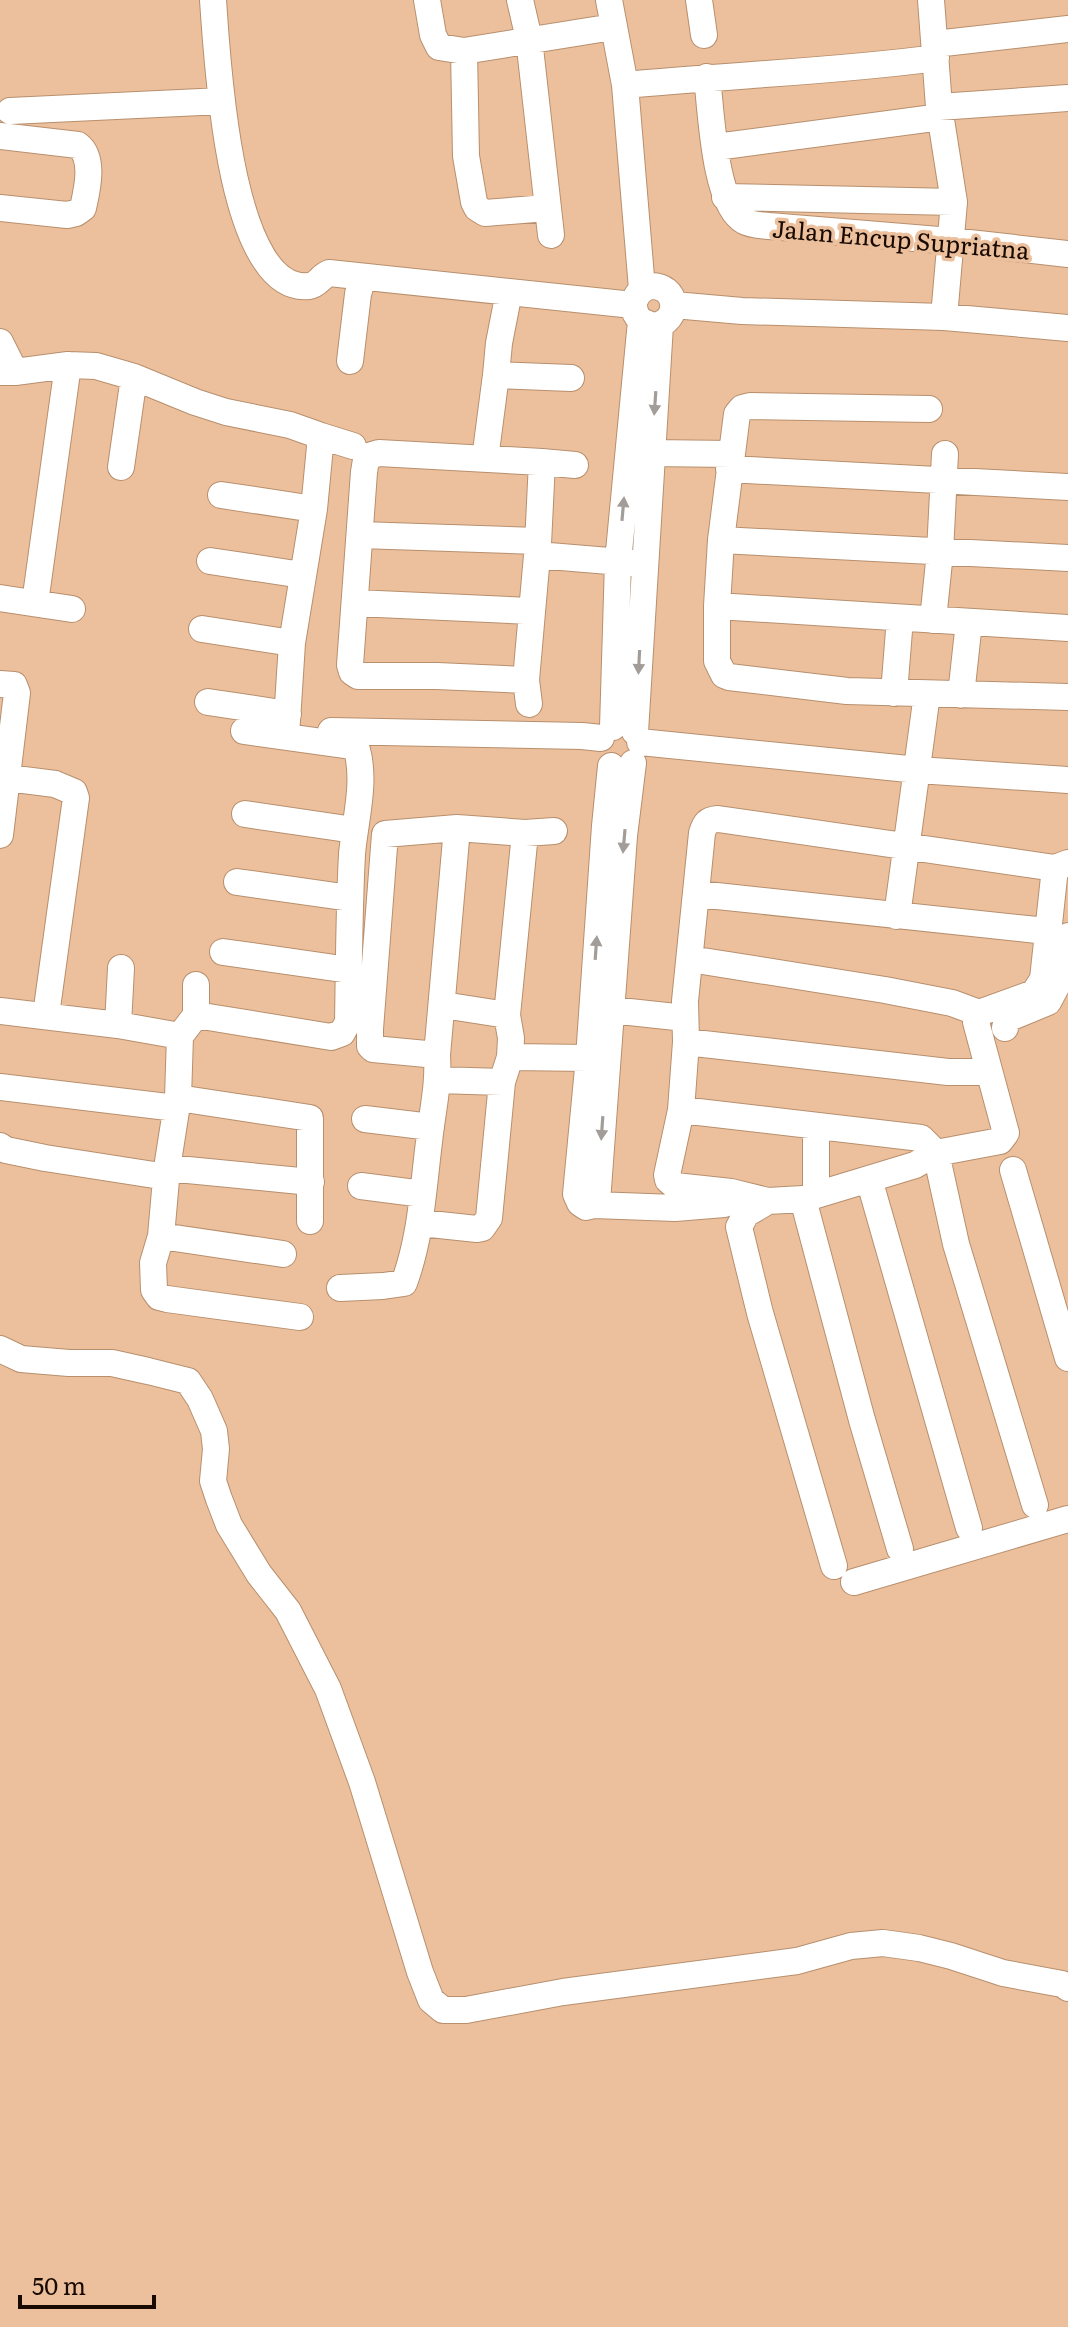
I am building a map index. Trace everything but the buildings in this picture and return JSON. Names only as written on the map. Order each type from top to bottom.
[{"type":"street","points":[[213,0],[224,127],[243,209],[260,250],[277,276],[295,285],[314,284],[329,273],[650,309],[944,317],[1068,328]]},
{"type":"street","points":[[427,0],[433,35],[439,47],[464,51],[613,27]]},
{"type":"street","points":[[520,0],[529,39],[551,235]]},
{"type":"street","points":[[609,0],[625,85],[650,309],[651,453],[632,555]]},
{"type":"street","points":[[699,0],[704,35]]},
{"type":"street","points":[[931,0],[940,112],[954,202],[944,317]]},
{"type":"street","points":[[625,85],[882,65],[936,51],[1068,29]]},
{"type":"street","points":[[464,51],[466,156],[477,208],[485,213],[547,208]]},
{"type":"street","points":[[707,77],[725,197],[954,202]]},
{"type":"street","points":[[716,147],[940,112],[1068,98]]},
{"type":"street","points":[[10,111],[222,101]]},
{"type":"street","points":[[0,136],[78,145],[86,156],[88,167],[83,208],[76,213],[67,215],[0,208]]},
{"type":"street","name":"Jalan Encup Supriatna","points":[[725,197],[731,209],[744,221],[761,225],[1068,254]]},
{"type":"street","points":[[350,361],[363,277]]},
{"type":"street","points":[[485,459],[499,343],[509,292]]},
{"type":"street","points":[[650,309],[619,746],[605,826],[597,1202],[594,1205],[675,1208],[809,1197],[915,1165],[936,1153],[1000,1141],[1006,1133],[976,1022],[979,1013]]},
{"type":"street","points":[[0,342],[7,372],[68,365],[96,366],[134,377],[195,402],[290,425],[353,446]]},
{"type":"street","points":[[35,603],[68,365]]},
{"type":"street","points":[[496,375],[571,378]]},
{"type":"street","points":[[121,467],[134,377]]},
{"type":"street","points":[[929,409],[742,408],[737,414],[721,540],[717,661],[726,676],[847,691],[1068,697]]},
{"type":"street","points":[[287,725],[292,643],[314,509],[321,436]]},
{"type":"street","points":[[542,462],[527,692],[437,676],[358,676],[352,672],[350,665],[364,472],[369,456],[379,453],[542,462],[575,465]]},
{"type":"street","points":[[651,453],[944,481],[1068,487]]},
{"type":"street","points":[[933,620],[945,454]]},
{"type":"street","points":[[221,495],[314,509]]},
{"type":"street","points":[[360,535],[632,555]]},
{"type":"street","points":[[721,540],[1068,558]]},
{"type":"street","points":[[210,561],[302,575]]},
{"type":"street","points":[[0,598],[72,609]]},
{"type":"street","points":[[356,603],[531,611]]},
{"type":"street","points":[[717,606],[1068,628]]},
{"type":"street","points":[[894,693],[900,618]]},
{"type":"street","points":[[961,695],[969,622]]},
{"type":"street","points":[[202,629],[292,643]]},
{"type":"street","points":[[0,684],[11,684],[16,687],[17,693],[7,711],[8,778],[0,835]]},
{"type":"street","points":[[897,916],[927,694]]},
{"type":"street","points":[[0,1011],[118,1025],[188,1026],[339,1036],[348,1022],[350,898],[354,830],[361,782],[357,750],[208,702]]},
{"type":"street","points":[[244,731],[287,725]]},
{"type":"street","points":[[331,731],[582,736],[619,746]]},
{"type":"street","points":[[424,746],[619,746],[1068,780]]},
{"type":"street","points":[[598,1052],[612,1002],[624,836],[619,746]]},
{"type":"street","points":[[8,778],[63,786],[74,792],[76,798],[46,1015]]},
{"type":"street","points":[[245,814],[354,830]]},
{"type":"street","points":[[690,959],[885,990],[952,1003],[979,1013],[1034,993],[1043,979],[1062,866],[906,848],[718,819],[705,824],[690,959],[681,1110],[667,1175],[675,1186],[731,1192],[768,1201]]},
{"type":"street","points":[[340,1288],[404,1283],[421,1223],[438,1068],[457,828]]},
{"type":"street","points":[[502,1082],[438,1068],[370,1046],[385,834],[457,828],[525,833],[554,831]]},
{"type":"street","points":[[421,1223],[477,1229],[488,1222],[502,1082],[510,1037],[525,833]]},
{"type":"street","points":[[237,882],[350,898]]},
{"type":"street","points":[[698,894],[1037,930]]},
{"type":"street","points":[[1005,1028],[1007,1019],[1048,1002],[1066,966],[1068,936]]},
{"type":"street","points":[[223,952],[349,970]]},
{"type":"street","points":[[118,1025],[121,968]]},
{"type":"street","points":[[196,985],[167,1172],[161,1236],[153,1263],[154,1290],[159,1297],[167,1299],[300,1317]]},
{"type":"street","points":[[612,1002],[686,1021],[948,1072],[989,1072]]},
{"type":"street","points":[[443,1005],[510,1037],[598,1052]]},
{"type":"street","points":[[0,1087],[310,1118],[310,1221]]},
{"type":"street","points":[[681,1110],[921,1138],[936,1153],[956,1244],[1035,1505]]},
{"type":"street","points":[[365,1119],[431,1127]]},
{"type":"street","points":[[816,1126],[809,1197],[862,1420],[900,1549]]},
{"type":"street","points":[[0,1146],[45,1158],[167,1172],[311,1182]]},
{"type":"street","points":[[1013,1170],[1068,1358]]},
{"type":"street","points":[[869,1179],[969,1528]]},
{"type":"street","points":[[361,1186],[423,1194]]},
{"type":"street","points":[[768,1201],[746,1214],[739,1227],[760,1313],[844,1574],[1068,1519]]},
{"type":"street","points":[[161,1236],[283,1254]]},
{"type":"street","points":[[0,1349],[21,1359],[112,1363],[188,1381],[209,1416]]},
{"type":"street","points":[[210,1384],[209,1416],[215,1440],[213,1481],[221,1505],[229,1525],[259,1574],[284,1603],[328,1689],[362,1782],[420,1972],[431,2000],[443,2010],[466,2010],[563,1992],[797,1961],[851,1946],[883,1943],[940,1953],[982,1967],[1062,1984],[1068,1988]]}]
